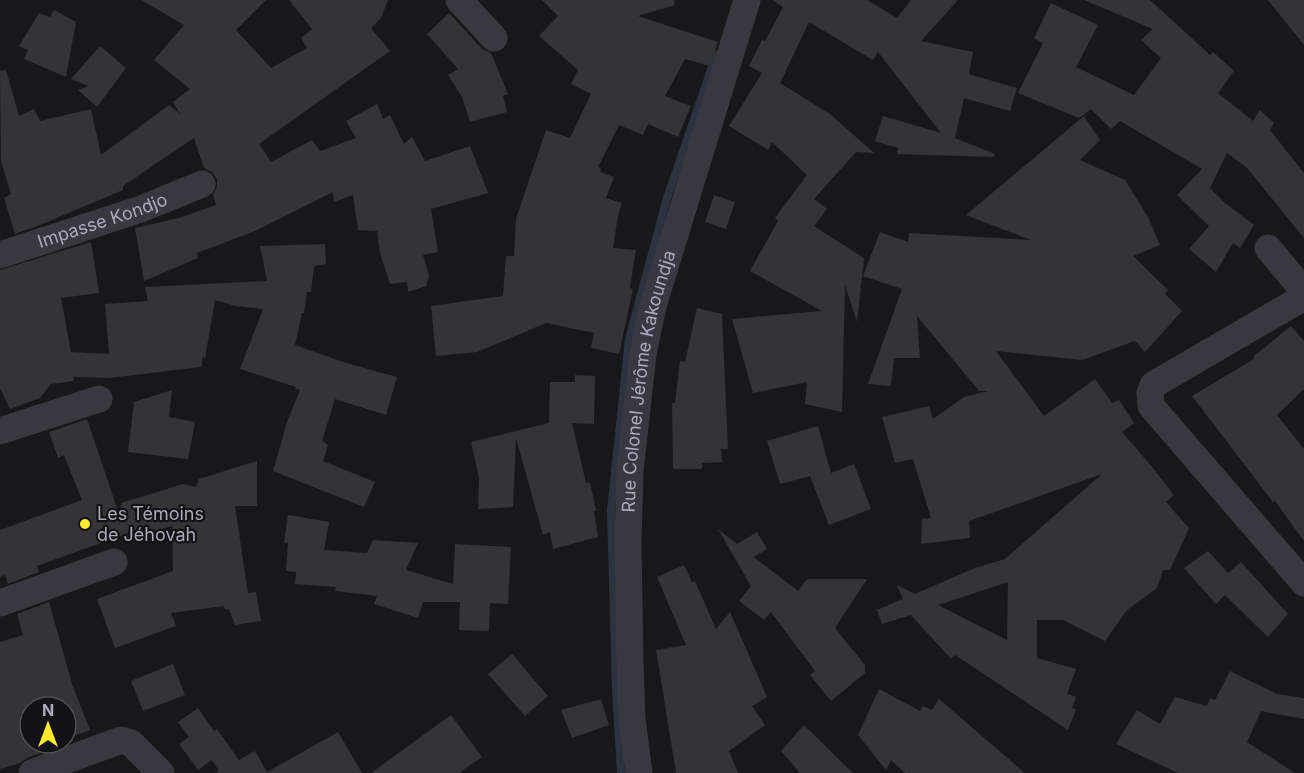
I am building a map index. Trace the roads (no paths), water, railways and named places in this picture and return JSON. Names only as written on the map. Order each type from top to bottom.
[{"type":"street","points":[[459,0],[494,38]]},
{"type":"street","name":"Rue Colonel Jérôme Kakoundja","points":[[639,773],[632,718],[628,542],[630,471],[643,354],[653,306],[747,0]]},
{"type":"street","name":"Impasse Kondjo","points":[[0,255],[141,209],[202,183]]},
{"type":"street","points":[[1268,248],[1304,291]]},
{"type":"street","points":[[1304,297],[1154,385],[1150,393],[1151,406],[1304,583]]},
{"type":"street","points":[[0,431],[99,399]]},
{"type":"street","points":[[0,603],[114,562]]},
{"type":"street","points":[[32,773],[121,741],[131,743],[162,773]]},
{"type":"waterway","points":[[621,773],[616,689],[611,510],[629,339],[667,198],[716,55]]},
{"type":"place","name":"Les Témoins de Jéhovah","points":[[85,524]]}]
